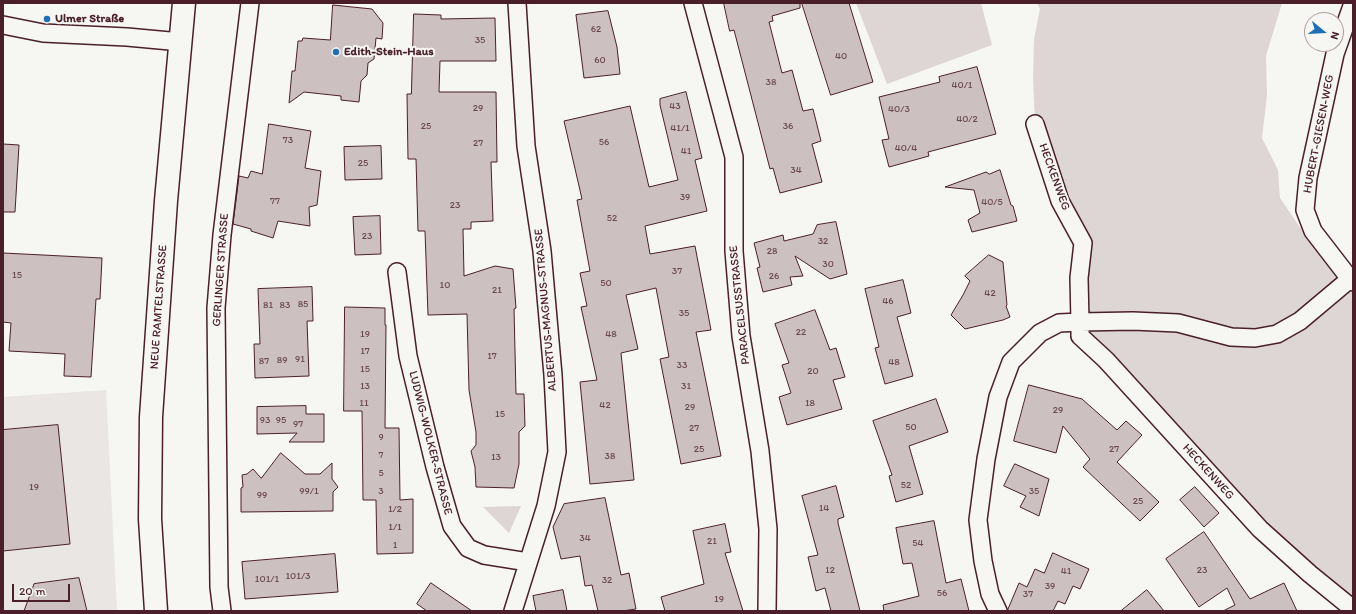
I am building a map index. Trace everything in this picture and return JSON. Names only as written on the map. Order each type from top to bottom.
[{"type":"main road","name":"NEUE RAMTELSTRASSE","points":[[156,611],[150,520],[151,417],[166,201],[184,3]]},
{"type":"street","name":"GERLINGER STRASSE","points":[[222,611],[219,587],[216,308],[222,235],[250,3]]},
{"type":"street","name":"ALBERTUS-MAGNUS-STRASSE","points":[[513,611],[546,506],[557,452],[553,375],[542,251],[526,146],[517,3]]},
{"type":"street","name":"PARACELSUSSTRASSE","points":[[693,3],[734,156],[734,251],[741,336],[760,451],[768,529],[767,611]]},
{"type":"street","name":"HUBERT-GIESEN-WEG","points":[[1352,280],[1313,231],[1305,210],[1308,178],[1335,54],[1353,3]]},
{"type":"street","points":[[3,25],[43,33],[127,37],[181,42]]},
{"type":"street","name":"HECKENWEG","points":[[1035,124],[1060,201],[1083,243],[1079,278],[1080,336],[1106,360],[1260,529],[1310,574],[1353,609]]},
{"type":"street","name":"LUDWIG-WOLKER-STRASSE","points":[[397,272],[408,356],[452,526],[468,548],[484,555],[528,562]]},
{"type":"street","points":[[998,611],[990,594],[983,561],[978,520],[986,460],[998,397],[1011,362],[1040,333],[1059,323],[1133,321],[1178,323],[1231,337],[1255,338],[1277,334],[1300,321],[1352,280]]},
{"type":"shaded area","points":[[856,3],[981,3],[992,45],[887,84]]},
{"type":"shaded area","points":[[1037,3],[1282,3],[1266,56],[1267,95],[1262,138],[1278,170],[1280,198],[1310,242],[1324,249],[1353,281],[1353,611],[1080,336],[1083,243],[1035,124],[1033,78],[1034,39],[1040,9]]},
{"type":"shaded area","points":[[106,390],[117,611],[3,611],[3,397]]},
{"type":"shaded area","points":[[521,506],[509,533],[483,507]]},
{"type":"building","points":[[724,3],[800,3],[800,8],[772,16],[773,21],[769,22],[782,73],[792,70],[803,111],[813,109],[821,141],[812,144],[822,182],[780,193],[773,168],[770,169],[734,30],[730,31]]},
{"type":"building","points":[[802,3],[849,3],[873,82],[831,95]]},
{"type":"building","name":"Edith-Stein-Haus","points":[[333,5],[372,9],[383,23],[382,39],[376,38],[374,59],[368,63],[367,75],[361,81],[359,102],[341,100],[341,96],[304,92],[289,103],[292,71],[295,71],[298,41],[302,41],[303,38],[330,40]]},
{"type":"building","points":[[608,11],[617,47],[620,74],[584,78],[576,15]]},
{"type":"building","points":[[414,14],[441,15],[441,19],[495,18],[496,61],[440,61],[439,92],[496,92],[497,162],[491,162],[493,221],[471,222],[471,229],[463,229],[464,276],[495,266],[513,269],[516,308],[514,309],[516,394],[524,394],[525,426],[519,432],[519,464],[514,488],[476,487],[475,467],[471,451],[476,445],[476,432],[469,390],[467,314],[428,315],[425,231],[418,231],[416,159],[408,159],[407,94],[411,94]]},
{"type":"building","points":[[977,67],[996,134],[928,152],[929,156],[889,167],[882,140],[889,139],[879,97],[940,82],[939,77]]},
{"type":"building","points":[[686,92],[702,158],[695,160],[707,211],[645,226],[650,254],[695,246],[711,330],[696,332],[721,456],[681,464],[660,359],[669,357],[656,288],[626,295],[638,349],[621,353],[634,480],[590,484],[580,382],[597,380],[581,307],[587,306],[580,273],[590,271],[577,200],[582,199],[564,121],[630,106],[649,187],[678,180],[660,105],[660,99]]},
{"type":"building","points":[[269,124],[311,131],[305,168],[321,171],[317,205],[309,207],[310,226],[278,221],[273,238],[251,231],[251,229],[233,224],[239,176],[248,178],[251,171],[262,174]]},
{"type":"building","points":[[3,144],[19,145],[15,212],[3,212]]},
{"type":"building","points":[[381,146],[382,179],[345,180],[344,147]]},
{"type":"building","points":[[1000,170],[1017,221],[972,232],[968,220],[980,213],[974,190],[945,187],[986,172],[989,174]]},
{"type":"building","points":[[380,216],[381,254],[355,255],[353,217]]},
{"type":"building","points":[[836,222],[847,274],[830,279],[795,256],[803,276],[790,277],[792,285],[763,292],[757,268],[760,267],[754,243],[783,235],[784,241],[813,234],[817,225]]},
{"type":"building","points":[[3,253],[102,258],[100,299],[96,299],[91,377],[64,376],[65,354],[9,351],[11,323],[3,322]]},
{"type":"building","points":[[989,255],[1003,262],[1006,306],[1010,317],[965,329],[951,315],[970,281],[965,276]]},
{"type":"building","points":[[903,280],[911,313],[897,317],[913,376],[885,384],[875,348],[879,347],[865,289]]},
{"type":"building","points":[[312,287],[313,321],[307,321],[309,376],[255,378],[254,344],[260,344],[258,289]]},
{"type":"building","points":[[345,307],[385,308],[385,428],[399,428],[400,500],[413,499],[413,553],[377,554],[376,500],[363,500],[362,411],[344,411]]},
{"type":"building","points":[[815,310],[830,350],[836,348],[845,377],[833,380],[842,409],[787,425],[779,397],[791,393],[782,365],[789,363],[775,324]]},
{"type":"building","points":[[1029,385],[1082,399],[1117,430],[1126,421],[1142,435],[1117,462],[1159,502],[1140,521],[1083,467],[1090,459],[1063,426],[1056,453],[1014,441]]},
{"type":"building","points":[[936,399],[948,432],[909,446],[923,494],[896,502],[889,476],[892,475],[873,421]]},
{"type":"building","points":[[306,406],[306,414],[324,414],[324,442],[289,442],[297,433],[257,434],[257,407]]},
{"type":"building","points":[[58,425],[70,544],[3,551],[3,430]]},
{"type":"building","points":[[281,453],[305,474],[320,474],[332,463],[332,479],[338,487],[333,492],[333,511],[241,512],[241,488],[243,487],[242,475],[247,474],[253,469],[261,478]]},
{"type":"building","points":[[1015,464],[1049,479],[1039,516],[1020,507],[1026,496],[1004,486]]},
{"type":"building","points":[[836,486],[844,517],[838,519],[838,523],[860,611],[831,611],[825,588],[816,591],[808,557],[818,555],[802,496]]},
{"type":"building","points":[[1195,487],[1219,513],[1204,527],[1180,500]]},
{"type":"building","points":[[605,498],[621,575],[629,573],[636,609],[622,611],[598,611],[592,585],[585,586],[580,556],[561,559],[553,527],[564,504]]},
{"type":"building","points":[[934,521],[946,583],[961,579],[969,611],[884,611],[883,605],[919,596],[912,563],[903,564],[896,528]]},
{"type":"building","points":[[725,524],[731,552],[725,553],[743,611],[665,611],[661,597],[704,584],[693,531]]},
{"type":"building","points":[[1204,532],[1250,599],[1284,583],[1297,611],[1223,611],[1235,605],[1227,588],[1199,607],[1166,559]]},
{"type":"building","points":[[1053,553],[1089,569],[1080,589],[1073,586],[1065,604],[1058,601],[1053,611],[1008,611],[1019,583],[1027,587],[1035,569],[1044,573]]},
{"type":"building","points":[[335,554],[338,592],[245,599],[242,562]]},
{"type":"building","points":[[79,578],[87,611],[24,611],[34,584]]},
{"type":"building","points":[[431,583],[472,611],[427,611],[417,604]]},
{"type":"building","points":[[563,590],[567,611],[536,611],[533,596]]},
{"type":"building","points":[[1147,590],[1164,611],[1121,611]]},
{"type":"place","name":"Ulmer Straße","points":[[47,19]]},
{"type":"place","name":"Edith-Stein-Haus","points":[[336,52]]}]
